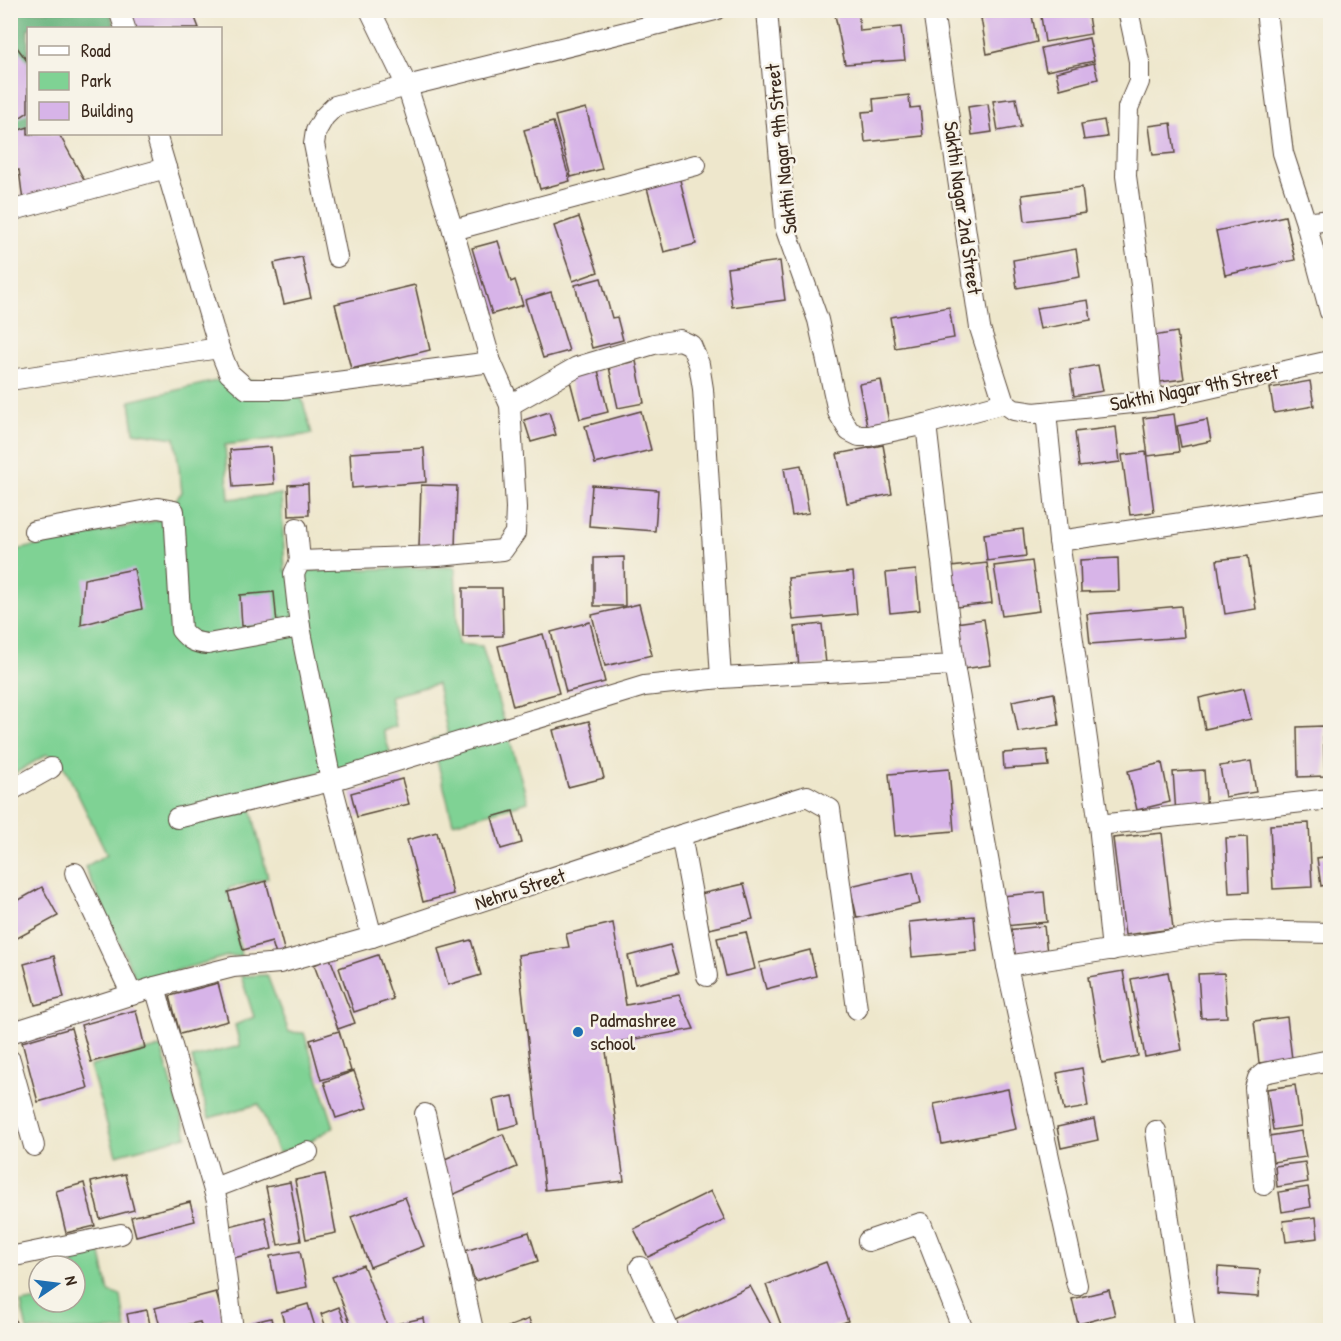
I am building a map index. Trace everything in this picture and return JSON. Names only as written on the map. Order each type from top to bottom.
[{"type":"street","points":[[119,10],[125,27]]},
{"type":"street","points":[[300,561],[438,556],[503,550],[515,533],[516,508],[510,405],[491,362],[453,230],[407,86],[370,10]]},
{"type":"street","points":[[337,257],[314,144],[316,131],[324,117],[335,106],[715,10]]},
{"type":"street","name":"Sakthi Nagar 9th Street","points":[[767,10],[786,230],[818,320],[838,412],[849,431],[858,436],[870,436],[1004,403],[1014,410],[1046,412],[1152,401],[1330,361]]},
{"type":"street","name":"Sakthi Nagar 2nd Street","points":[[933,10],[981,328],[1004,403]]},
{"type":"street","points":[[1128,10],[1139,61],[1139,82],[1128,108],[1126,176],[1141,285],[1152,401]]},
{"type":"street","points":[[1266,10],[1283,153],[1306,224],[1330,312]]},
{"type":"street","points":[[156,135],[219,348],[229,373],[247,389],[283,389],[491,362]]},
{"type":"street","points":[[453,230],[696,165]]},
{"type":"street","points":[[10,212],[166,168]]},
{"type":"street","points":[[1306,224],[1330,220]]},
{"type":"street","points":[[510,405],[577,367],[654,344],[680,340],[691,345],[699,364],[703,389],[721,678]]},
{"type":"street","points":[[10,380],[219,348]]},
{"type":"street","points":[[1046,412],[1059,541],[1099,825],[1112,950]]},
{"type":"street","points":[[926,424],[954,665],[1007,966],[1077,1285]]},
{"type":"street","points":[[1059,541],[1330,501]]},
{"type":"street","points":[[34,531],[167,508],[174,512],[181,630],[188,638],[198,643],[208,644],[300,627]]},
{"type":"street","points":[[297,528],[300,561],[294,573],[300,627],[331,781],[372,937]]},
{"type":"street","points":[[177,818],[331,781],[644,686],[721,678],[954,665]]},
{"type":"street","points":[[10,791],[51,768]]},
{"type":"street","name":"Nehru Street","points":[[10,1033],[154,987],[232,967],[280,963],[372,937],[807,796],[830,809],[857,1009]]},
{"type":"street","points":[[1099,825],[1330,799]]},
{"type":"street","points":[[681,835],[707,975]]},
{"type":"street","points":[[75,873],[132,995]]},
{"type":"street","points":[[1007,966],[1217,933],[1246,931],[1330,933]]},
{"type":"street","points":[[154,987],[217,1201],[233,1330]]},
{"type":"street","points":[[10,1060],[34,1146]]},
{"type":"street","points":[[1264,1185],[1255,1088],[1258,1078],[1264,1073],[1330,1060]]},
{"type":"street","points":[[425,1114],[473,1330]]},
{"type":"street","points":[[1156,1131],[1185,1330]]},
{"type":"street","points":[[214,1188],[308,1152]]},
{"type":"street","points":[[868,1241],[921,1223],[963,1330]]},
{"type":"street","points":[[10,1257],[121,1234]]},
{"type":"street","points":[[640,1267],[669,1330]]},
{"type":"green space","points":[[11,11],[110,11],[115,27],[27,27],[27,135],[44,135],[11,157]]},
{"type":"green space","points":[[220,380],[297,381],[312,434],[225,445],[229,499],[281,494],[285,571],[455,567],[458,644],[482,646],[528,802],[453,823],[432,740],[448,735],[437,684],[390,696],[396,726],[383,731],[390,752],[336,769],[247,791],[268,878],[229,888],[241,956],[228,956],[137,982],[85,867],[107,854],[62,762],[47,754],[11,776],[11,551],[160,520],[182,492],[175,438],[134,432],[130,401]]},
{"type":"green space","points":[[267,975],[289,1032],[304,1033],[334,1127],[304,1145],[278,1153],[259,1104],[209,1118],[192,1058],[240,1046],[235,1025],[254,1017],[241,976]]},
{"type":"green space","points":[[161,1047],[187,1136],[116,1155],[90,1066]]},
{"type":"green space","points":[[99,1245],[109,1292],[121,1296],[126,1330],[27,1330],[21,1303],[27,1302],[27,1314],[87,1314],[87,1254],[52,1254]]},
{"type":"building","points":[[126,10],[192,10],[199,27],[132,27]]},
{"type":"building","points":[[834,10],[858,10],[860,31],[901,27],[905,60],[845,64]]},
{"type":"building","points":[[1019,10],[1031,10],[1037,42],[987,54],[981,18]]},
{"type":"building","points":[[1040,10],[1087,10],[1091,34],[1045,42]]},
{"type":"building","points":[[10,38],[27,61],[27,113],[10,124]]},
{"type":"building","points":[[1089,38],[1094,61],[1046,71],[1041,48]]},
{"type":"building","points":[[1094,63],[1098,79],[1060,89],[1056,72]]},
{"type":"building","points":[[909,95],[910,108],[920,107],[923,136],[865,142],[862,112],[874,111],[873,99]]},
{"type":"building","points":[[1016,98],[1021,127],[998,131],[993,101]]},
{"type":"building","points":[[988,104],[992,132],[972,135],[968,107]]},
{"type":"building","points":[[586,108],[602,169],[571,177],[555,116]]},
{"type":"building","points":[[1104,120],[1107,137],[1084,140],[1081,124]]},
{"type":"building","points":[[553,122],[570,181],[540,189],[524,130]]},
{"type":"building","points":[[1171,123],[1175,153],[1153,155],[1149,126]]},
{"type":"building","points":[[27,127],[27,135],[60,135],[86,183],[23,201],[19,170],[10,172],[10,133]]},
{"type":"building","points":[[679,176],[696,244],[664,252],[646,184]]},
{"type":"building","points":[[1082,187],[1085,213],[1025,221],[1022,195]]},
{"type":"building","points":[[1285,216],[1295,260],[1225,275],[1216,231]]},
{"type":"building","points":[[579,217],[598,272],[573,281],[554,226]]},
{"type":"building","points":[[498,241],[511,282],[515,280],[523,305],[492,314],[472,248]]},
{"type":"building","points":[[1076,249],[1080,277],[1017,288],[1013,260]]},
{"type":"building","points":[[302,257],[311,298],[284,304],[274,263]]},
{"type":"building","points":[[780,261],[785,300],[732,307],[727,268]]},
{"type":"building","points":[[601,278],[612,318],[617,317],[623,340],[592,348],[575,285]]},
{"type":"building","points":[[415,285],[430,350],[351,369],[335,304]]},
{"type":"building","points":[[551,292],[569,351],[543,358],[525,300]]},
{"type":"building","points":[[1088,300],[1091,320],[1040,329],[1036,308]]},
{"type":"building","points":[[949,307],[954,338],[895,348],[890,317]]},
{"type":"building","points":[[1177,332],[1184,379],[1160,382],[1153,336]]},
{"type":"building","points":[[636,361],[644,403],[618,408],[609,367]]},
{"type":"building","points":[[1098,365],[1103,391],[1074,396],[1070,370]]},
{"type":"building","points":[[598,370],[608,412],[580,419],[569,377]]},
{"type":"building","points":[[881,380],[889,422],[867,426],[859,384]]},
{"type":"building","points":[[1310,381],[1314,406],[1274,413],[1270,388]]},
{"type":"building","points":[[641,411],[651,450],[595,464],[585,426]]},
{"type":"building","points":[[549,412],[556,435],[531,442],[524,420]]},
{"type":"building","points":[[1174,414],[1179,452],[1148,456],[1143,418]]},
{"type":"building","points":[[1207,420],[1211,441],[1181,447],[1177,426]]},
{"type":"building","points":[[1116,427],[1120,462],[1079,467],[1075,432]]},
{"type":"building","points":[[883,445],[892,494],[847,503],[837,454]]},
{"type":"building","points":[[271,447],[274,484],[233,487],[230,450]]},
{"type":"building","points":[[424,448],[426,482],[352,488],[350,453]]},
{"type":"building","points":[[1146,452],[1154,512],[1130,515],[1122,455]]},
{"type":"building","points":[[801,465],[809,513],[792,516],[784,468]]},
{"type":"building","points":[[308,484],[309,515],[289,516],[288,485]]},
{"type":"building","points":[[421,485],[457,486],[455,548],[419,547]]},
{"type":"building","points":[[592,485],[658,490],[655,531],[589,526]]},
{"type":"building","points":[[1023,529],[1026,556],[987,561],[984,534]]},
{"type":"building","points":[[1248,556],[1256,609],[1225,614],[1217,560]]},
{"type":"building","points":[[624,557],[625,606],[594,606],[594,558]]},
{"type":"building","points":[[1118,558],[1119,591],[1081,592],[1080,560]]},
{"type":"building","points":[[1032,561],[1039,611],[1002,616],[994,566]]},
{"type":"building","points":[[987,563],[992,603],[956,607],[951,567]]},
{"type":"building","points":[[134,569],[142,609],[81,625],[84,579]]},
{"type":"building","points":[[916,570],[920,610],[890,613],[886,573]]},
{"type":"building","points":[[853,572],[857,614],[793,620],[788,578]]},
{"type":"building","points":[[463,588],[502,588],[503,636],[463,637]]},
{"type":"building","points":[[274,592],[277,624],[242,626],[240,595]]},
{"type":"building","points":[[639,604],[652,655],[605,666],[592,615]]},
{"type":"building","points":[[1181,606],[1184,637],[1090,644],[1087,614]]},
{"type":"building","points":[[984,619],[991,665],[963,669],[956,623]]},
{"type":"building","points":[[590,622],[605,682],[566,692],[551,632]]},
{"type":"building","points":[[822,624],[826,664],[799,667],[795,627]]},
{"type":"building","points":[[543,634],[559,693],[513,706],[498,646]]},
{"type":"building","points":[[1244,688],[1251,719],[1205,729],[1199,698]]},
{"type":"building","points":[[1054,693],[1059,725],[1018,732],[1012,701]]},
{"type":"building","points":[[589,721],[604,778],[568,787],[553,730]]},
{"type":"building","points":[[1323,726],[1325,776],[1298,777],[1297,727]]},
{"type":"building","points":[[1047,750],[1049,766],[1004,769],[1003,753]]},
{"type":"building","points":[[1251,761],[1256,792],[1225,797],[1220,766]]},
{"type":"building","points":[[1162,763],[1170,802],[1137,810],[1128,771]]},
{"type":"building","points":[[949,769],[954,831],[895,836],[889,774]]},
{"type":"building","points":[[1204,770],[1207,812],[1176,814],[1173,772]]},
{"type":"building","points":[[402,779],[409,804],[357,817],[351,793]]},
{"type":"building","points":[[513,811],[522,843],[501,849],[492,817]]},
{"type":"building","points":[[1309,823],[1312,887],[1273,889],[1270,825]]},
{"type":"building","points":[[437,832],[453,894],[423,902],[407,840]]},
{"type":"building","points":[[1162,833],[1173,929],[1125,935],[1113,838]]},
{"type":"building","points":[[1247,837],[1249,892],[1229,893],[1226,838]]},
{"type":"building","points":[[1330,856],[1330,884],[1321,886],[1317,858]]},
{"type":"building","points":[[913,872],[920,904],[857,918],[850,886]]},
{"type":"building","points":[[266,881],[285,953],[276,955],[272,942],[243,950],[228,892]]},
{"type":"building","points":[[744,884],[753,919],[709,929],[700,894]]},
{"type":"building","points":[[42,887],[58,916],[10,942],[10,905]]},
{"type":"building","points":[[1044,892],[1047,922],[1005,926],[1002,896]]},
{"type":"building","points":[[974,916],[977,951],[912,957],[909,922]]},
{"type":"building","points":[[613,923],[626,1005],[679,995],[694,1029],[605,1044],[624,1181],[545,1190],[518,955],[569,947],[566,934]]},
{"type":"building","points":[[1044,926],[1047,953],[1009,957],[1006,930]]},
{"type":"building","points":[[746,932],[755,969],[726,976],[717,938]]},
{"type":"building","points":[[471,940],[481,975],[448,985],[438,949]]},
{"type":"building","points":[[670,945],[678,973],[635,984],[628,956]]},
{"type":"building","points":[[810,950],[816,976],[766,989],[759,963]]},
{"type":"building","points":[[378,955],[393,999],[354,1012],[339,968]]},
{"type":"building","points":[[54,956],[64,998],[35,1005],[24,964]]},
{"type":"building","points":[[330,958],[355,1023],[338,1029],[314,965]]},
{"type":"building","points":[[1123,971],[1138,1056],[1102,1063],[1088,977]]},
{"type":"building","points":[[1168,972],[1182,1050],[1145,1057],[1131,979]]},
{"type":"building","points":[[1224,973],[1227,1017],[1201,1018],[1198,974]]},
{"type":"building","points":[[218,983],[228,1021],[180,1034],[170,996]]},
{"type":"building","points":[[136,1010],[145,1048],[91,1062],[81,1025]]},
{"type":"building","points":[[1287,1017],[1292,1059],[1259,1063],[1254,1021]]},
{"type":"building","points":[[71,1028],[88,1088],[38,1102],[22,1042]]},
{"type":"building","points":[[339,1031],[351,1071],[321,1080],[310,1040]]},
{"type":"building","points":[[1082,1068],[1088,1107],[1064,1111],[1057,1073]]},
{"type":"building","points":[[354,1071],[367,1108],[336,1118],[324,1082]]},
{"type":"building","points":[[1295,1085],[1301,1126],[1273,1130],[1267,1089]]},
{"type":"building","points":[[1008,1089],[1016,1129],[942,1144],[934,1104]]},
{"type":"building","points":[[513,1096],[519,1124],[499,1129],[493,1100]]},
{"type":"building","points":[[1094,1119],[1098,1140],[1061,1148],[1057,1127]]},
{"type":"building","points":[[1301,1131],[1306,1157],[1273,1162],[1269,1136]]},
{"type":"building","points":[[503,1134],[517,1167],[452,1195],[438,1162]]},
{"type":"building","points":[[1305,1162],[1308,1182],[1277,1187],[1275,1166]]},
{"type":"building","points":[[125,1174],[134,1210],[100,1219],[91,1182]]},
{"type":"building","points":[[325,1174],[336,1233],[306,1239],[295,1180]]},
{"type":"building","points":[[290,1182],[301,1241],[278,1245],[266,1187]]},
{"type":"building","points":[[84,1183],[95,1226],[66,1233],[56,1191]]},
{"type":"building","points":[[1308,1187],[1311,1207],[1282,1212],[1279,1192]]},
{"type":"building","points":[[711,1191],[725,1220],[648,1257],[634,1229]]},
{"type":"building","points":[[405,1197],[424,1246],[370,1267],[351,1217]]},
{"type":"building","points":[[190,1202],[195,1221],[136,1236],[131,1217]]},
{"type":"building","points":[[265,1217],[272,1249],[233,1258],[226,1227]]},
{"type":"building","points":[[1316,1217],[1318,1238],[1286,1242],[1283,1221]]},
{"type":"building","points":[[529,1232],[538,1261],[475,1281],[465,1251]]},
{"type":"building","points":[[300,1251],[307,1287],[277,1293],[270,1256]]},
{"type":"building","points":[[826,1262],[848,1321],[832,1327],[834,1330],[783,1330],[766,1285]]},
{"type":"building","points":[[363,1265],[389,1330],[353,1330],[332,1277]]},
{"type":"building","points":[[1218,1267],[1260,1270],[1258,1297],[1217,1294]]},
{"type":"building","points":[[750,1286],[774,1330],[675,1330],[672,1323]]},
{"type":"building","points":[[1109,1290],[1115,1315],[1078,1324],[1072,1299]]},
{"type":"building","points":[[216,1292],[226,1330],[202,1330],[200,1322],[161,1330],[155,1308]]},
{"type":"building","points":[[308,1304],[316,1330],[286,1330],[281,1312]]},
{"type":"building","points":[[11,1306],[18,1330],[10,1330]]},
{"type":"building","points":[[339,1307],[348,1330],[327,1330],[321,1314]]},
{"type":"building","points":[[147,1310],[151,1330],[130,1330],[127,1314]]},
{"type":"building","points":[[271,1318],[274,1330],[246,1330],[245,1324]]},
{"type":"building","points":[[423,1318],[425,1330],[397,1330],[396,1324]]},
{"type":"building","points":[[529,1319],[533,1330],[510,1330],[508,1327]]},
{"type":"place","name":"Padmashree school","points":[[578,1032]]}]
